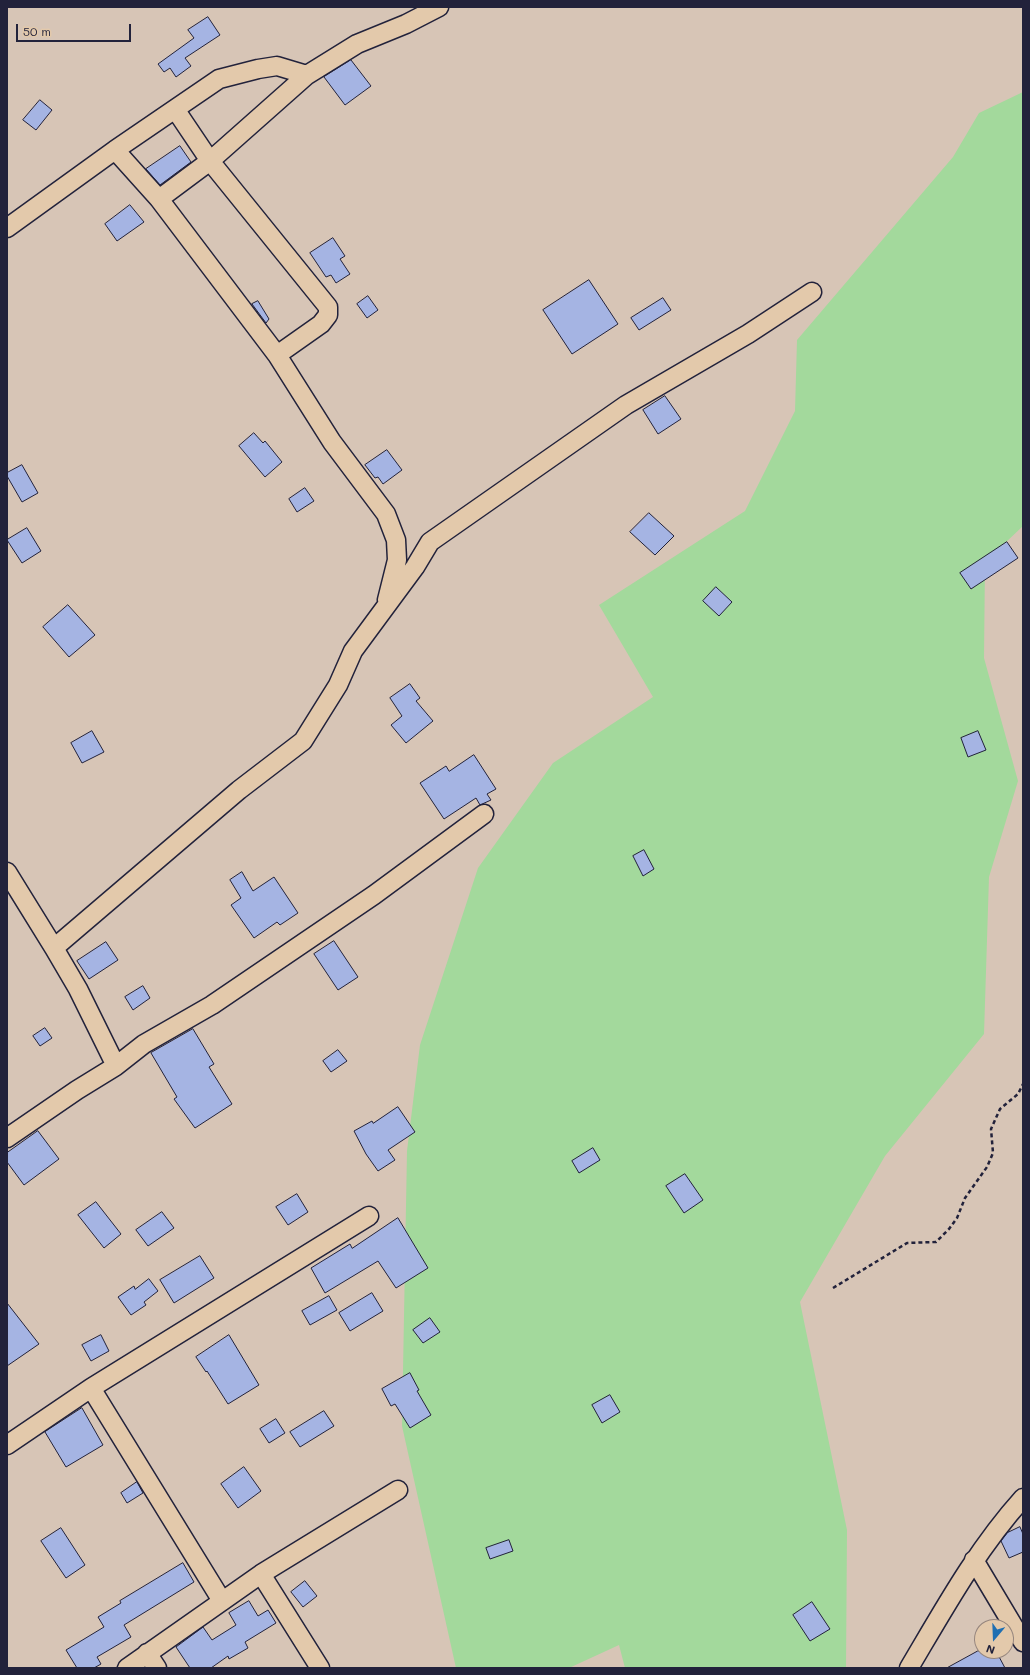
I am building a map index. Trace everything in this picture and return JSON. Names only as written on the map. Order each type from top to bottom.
[{"type":"street","points":[[159,199],[210,161],[307,75],[357,44],[406,24],[439,7]]},
{"type":"street","points":[[7,228],[115,150],[219,79],[235,74],[277,66],[307,75]]},
{"type":"street","points":[[175,109],[210,161],[328,307],[328,316],[321,324],[277,355]]},
{"type":"street","points":[[115,150],[159,199],[277,355],[332,442],[386,514],[396,540],[396,560],[384,609]]},
{"type":"street","points":[[54,948],[239,790],[303,741],[338,685],[354,650],[430,542],[626,405],[748,334],[812,292]]},
{"type":"street","points":[[7,1138],[77,1090],[116,1066],[144,1044],[212,1005],[340,918],[484,814]]},
{"type":"street","points":[[7,872],[78,989],[116,1066]]},
{"type":"street","points":[[7,1445],[91,1388],[368,1216]]},
{"type":"street","points":[[91,1388],[222,1601]]},
{"type":"street","points":[[126,1668],[152,1661],[222,1601],[261,1574],[398,1490]]},
{"type":"street","points":[[909,1668],[974,1560],[1002,1521],[1023,1498]]},
{"type":"street","points":[[974,1560],[1023,1642]]},
{"type":"street","points":[[261,1574],[320,1668]]},
{"type":"path","points":[[833,1288],[907,1243],[936,1242],[949,1229],[957,1218],[965,1198],[987,1167],[993,1153],[991,1128],[1000,1109],[1018,1094],[1023,1084]]},
{"type":"green space","points":[[1023,92],[1023,526],[985,562],[984,658],[1018,781],[989,877],[984,1034],[885,1156],[800,1302],[847,1530],[846,1668],[625,1668],[619,1645],[569,1668],[456,1668],[402,1426],[407,1151],[420,1045],[478,868],[553,763],[653,697],[599,605],[745,511],[795,411],[797,340],[953,157],[979,113]]},
{"type":"building","points":[[208,17],[220,35],[185,58],[191,66],[176,77],[170,68],[164,72],[158,64],[194,38],[188,30]]},
{"type":"building","points":[[351,60],[371,86],[345,105],[324,77]]},
{"type":"building","points":[[40,100],[52,110],[36,130],[23,120]]},
{"type":"building","points":[[180,146],[191,162],[160,185],[146,169]]},
{"type":"building","points":[[130,205],[144,222],[117,241],[105,224]]},
{"type":"building","points":[[333,238],[345,256],[340,259],[350,274],[336,283],[331,275],[326,277],[310,253]]},
{"type":"building","points":[[589,280],[618,324],[572,354],[543,310]]},
{"type":"building","points":[[368,296],[378,310],[367,318],[357,304]]},
{"type":"building","points":[[663,298],[671,310],[639,330],[631,318]]},
{"type":"building","points":[[258,301],[269,319],[266,323],[252,304]]},
{"type":"building","points":[[665,396],[681,419],[658,434],[643,410]]},
{"type":"building","points":[[254,433],[263,443],[265,441],[282,462],[265,477],[239,446]]},
{"type":"building","points":[[387,450],[402,470],[383,484],[378,477],[375,478],[365,465]]},
{"type":"building","points":[[22,465],[38,493],[22,502],[7,476],[7,473]]},
{"type":"building","points":[[305,488],[314,501],[297,512],[289,499]]},
{"type":"building","points":[[649,513],[674,536],[655,555],[630,532]]},
{"type":"building","points":[[27,528],[41,551],[22,563],[7,540]]},
{"type":"building","points":[[1007,542],[1018,558],[971,589],[960,573]]},
{"type":"building","points":[[716,587],[732,602],[719,616],[703,601]]},
{"type":"building","points":[[68,605],[95,635],[69,657],[43,627]]},
{"type":"building","points":[[410,684],[420,698],[416,701],[433,721],[406,743],[391,725],[402,716],[390,698]]},
{"type":"building","points":[[92,731],[104,752],[82,763],[71,743]]},
{"type":"building","points":[[978,731],[986,750],[968,757],[961,738]]},
{"type":"building","points":[[474,755],[496,789],[487,794],[491,800],[480,805],[476,798],[444,819],[420,783],[446,766],[449,771]]},
{"type":"building","points":[[644,850],[654,869],[643,876],[633,856]]},
{"type":"building","points":[[242,872],[253,891],[274,877],[298,913],[280,925],[277,922],[254,938],[231,905],[241,898],[230,880]]},
{"type":"building","points":[[334,941],[358,977],[338,990],[314,954]]},
{"type":"building","points":[[106,942],[118,960],[89,979],[77,961]]},
{"type":"building","points":[[143,986],[150,998],[133,1010],[125,997]]},
{"type":"building","points":[[45,1028],[52,1038],[40,1046],[33,1036]]},
{"type":"building","points":[[193,1029],[214,1064],[209,1067],[232,1104],[195,1128],[174,1099],[177,1097],[151,1053]]},
{"type":"building","points":[[338,1050],[347,1061],[331,1072],[323,1061]]},
{"type":"building","points":[[398,1107],[415,1132],[388,1150],[395,1160],[378,1171],[366,1154],[354,1131],[372,1121],[373,1123]]},
{"type":"building","points":[[38,1131],[59,1159],[24,1185],[7,1162],[7,1153]]},
{"type":"building","points":[[593,1148],[600,1160],[579,1173],[572,1161]]},
{"type":"building","points":[[685,1174],[703,1200],[684,1213],[666,1186]]},
{"type":"building","points":[[297,1194],[308,1212],[288,1225],[276,1207]]},
{"type":"building","points":[[96,1202],[121,1234],[104,1248],[78,1215]]},
{"type":"building","points":[[162,1212],[174,1228],[148,1246],[136,1230]]},
{"type":"building","points":[[398,1218],[428,1268],[396,1288],[378,1261],[325,1293],[311,1268],[350,1244],[352,1248]]},
{"type":"building","points":[[200,1256],[214,1278],[174,1303],[160,1280]]},
{"type":"building","points":[[149,1279],[158,1291],[144,1302],[146,1305],[131,1315],[118,1297],[134,1286],[135,1289]]},
{"type":"building","points":[[372,1293],[383,1311],[350,1331],[339,1313]]},
{"type":"building","points":[[329,1296],[337,1310],[310,1325],[302,1311]]},
{"type":"building","points":[[7,1303],[39,1344],[7,1366]]},
{"type":"building","points":[[430,1318],[440,1332],[423,1343],[413,1330]]},
{"type":"building","points":[[101,1335],[109,1351],[91,1361],[82,1345]]},
{"type":"building","points":[[229,1335],[259,1385],[228,1404],[207,1371],[206,1372],[196,1357]]},
{"type":"building","points":[[410,1373],[419,1390],[417,1391],[431,1415],[410,1428],[395,1404],[391,1406],[382,1389]]},
{"type":"building","points":[[610,1395],[620,1412],[602,1423],[592,1405]]},
{"type":"building","points":[[82,1408],[103,1445],[66,1467],[45,1432]]},
{"type":"building","points":[[324,1411],[334,1426],[300,1447],[290,1432]]},
{"type":"building","points":[[276,1419],[285,1433],[269,1443],[260,1429]]},
{"type":"building","points":[[244,1467],[261,1491],[238,1508],[221,1484]]},
{"type":"building","points":[[137,1482],[143,1493],[127,1503],[121,1493]]},
{"type":"building","points":[[1020,1527],[1023,1534],[1023,1552],[1009,1558],[1001,1541],[1007,1533]]},
{"type":"building","points":[[61,1528],[85,1565],[66,1578],[41,1541]]},
{"type":"building","points":[[509,1540],[513,1551],[490,1559],[486,1548]]},
{"type":"building","points":[[183,1563],[194,1582],[124,1625],[131,1637],[97,1657],[101,1664],[94,1668],[77,1668],[66,1650],[104,1627],[98,1617],[121,1603],[120,1601]]},
{"type":"building","points":[[305,1581],[317,1596],[303,1607],[291,1592]]},
{"type":"building","points":[[249,1601],[258,1616],[268,1610],[276,1623],[245,1642],[248,1648],[229,1659],[228,1656],[211,1668],[190,1668],[176,1647],[203,1627],[212,1640],[236,1625],[229,1613]]},
{"type":"building","points":[[812,1602],[830,1629],[810,1641],[793,1615]]},
{"type":"building","points":[[974,1653],[974,1659],[1000,1659],[1005,1668],[947,1668]]}]
